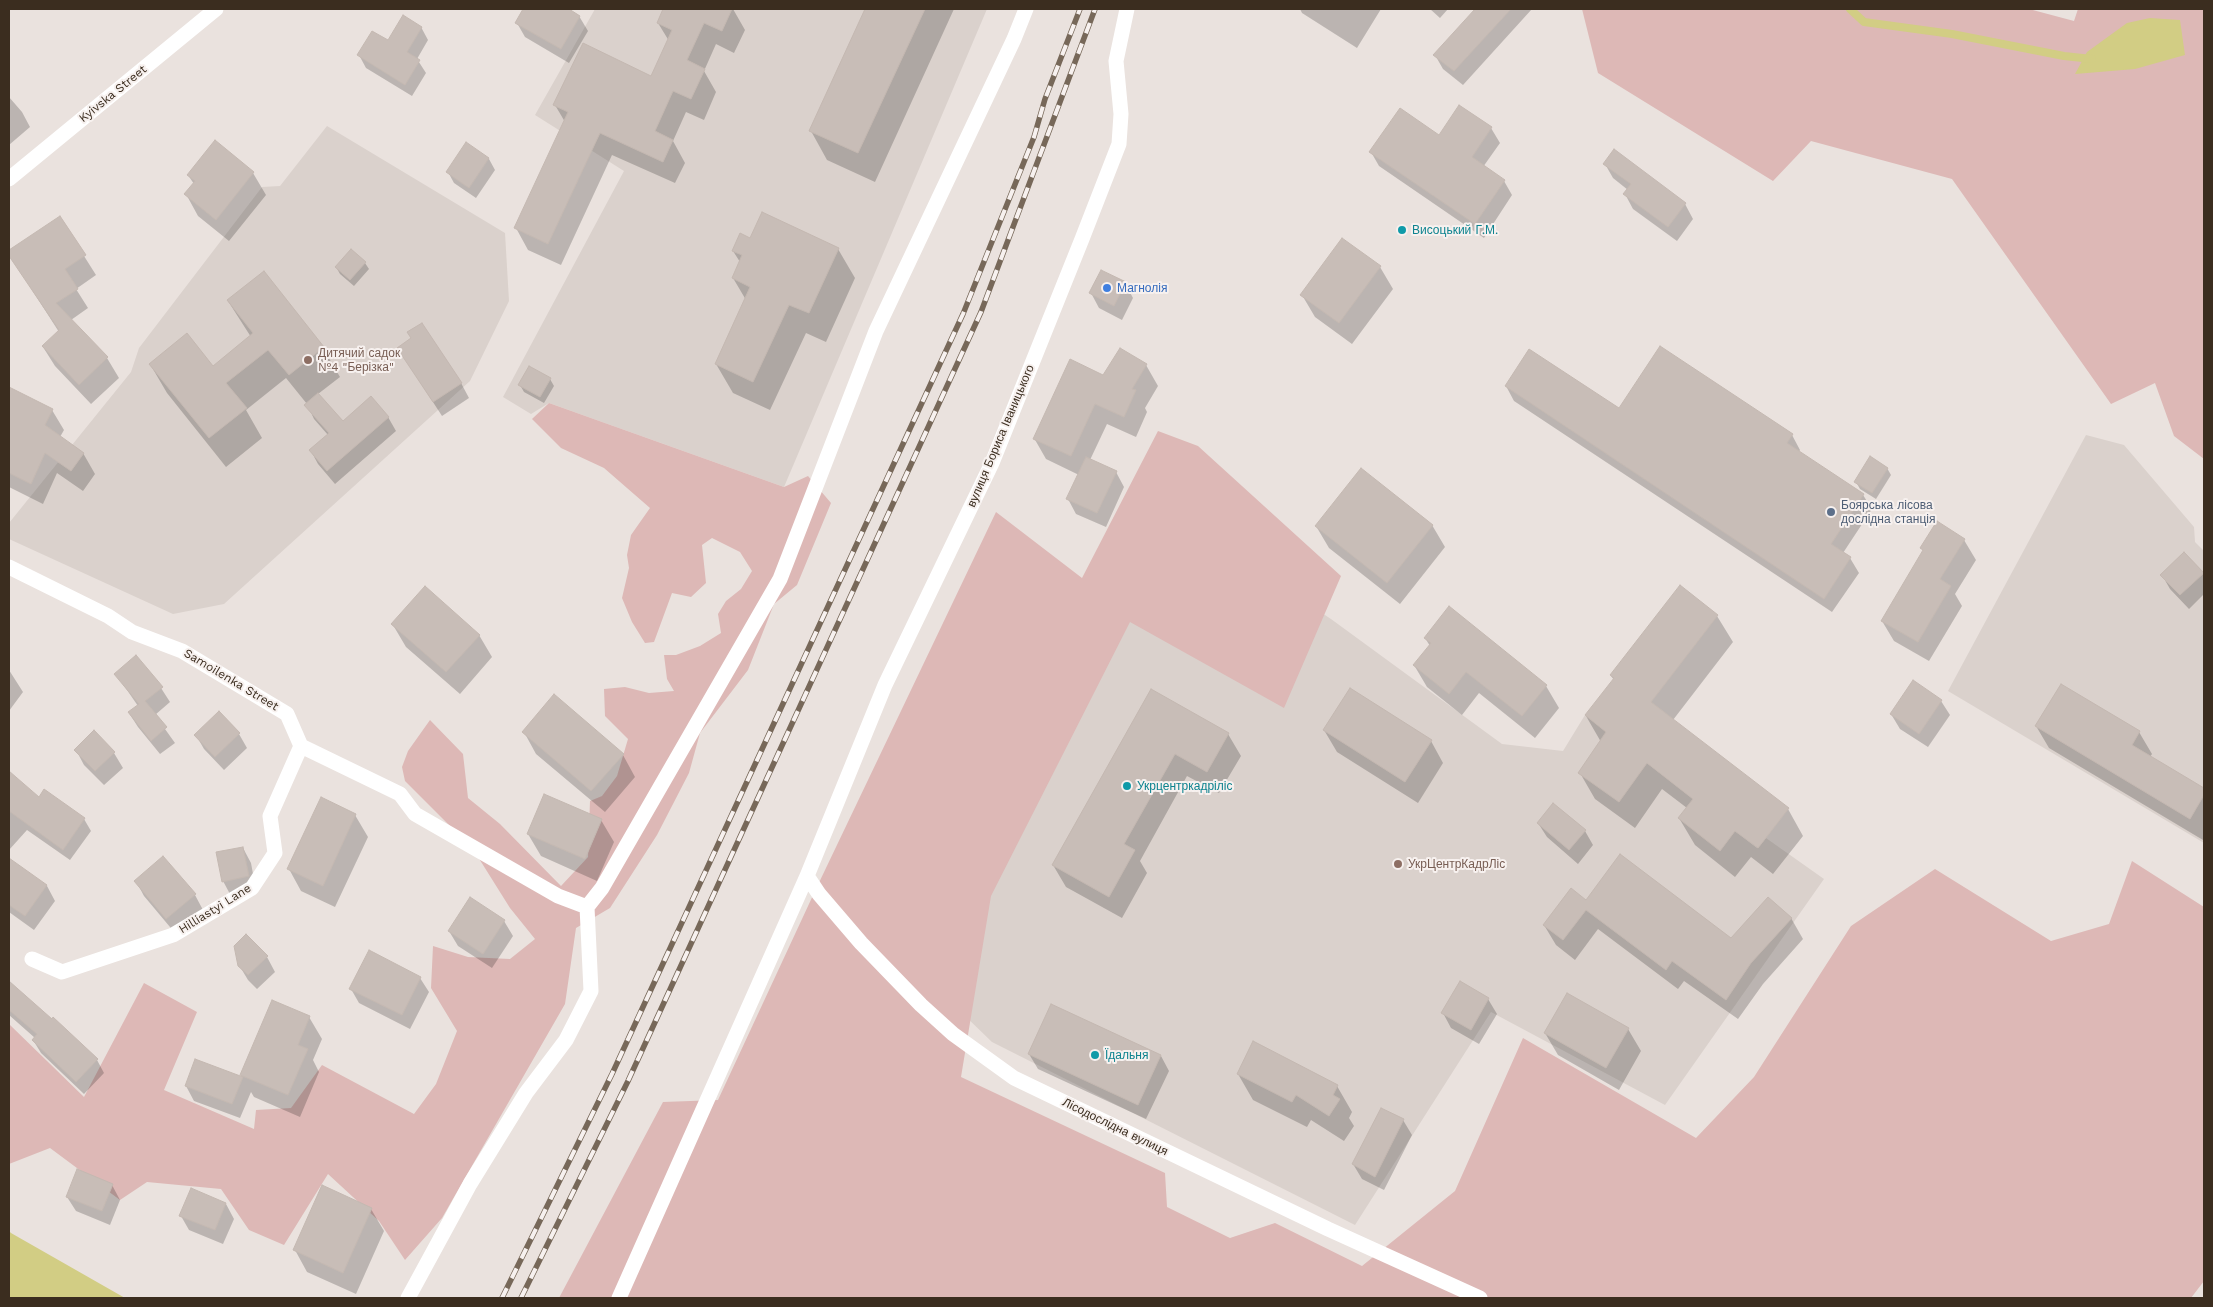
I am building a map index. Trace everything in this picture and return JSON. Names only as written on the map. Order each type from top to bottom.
[{"type":"street","name":"Kyivska Street","points":[[9,179],[216,9]]},
{"type":"street","points":[[408,1298],[470,1184],[526,1093],[566,1040],[591,991],[587,907],[602,888],[780,579],[876,331],[1014,39],[1026,9]]},
{"type":"street","name":"вулиця Бориса Іваницького","points":[[619,1298],[807,876],[885,685],[992,463],[1119,144],[1121,114],[1116,61],[1127,9]]},
{"type":"street","name":"Samoilenka Street","points":[[9,567],[108,616],[132,632],[182,650],[287,714],[301,746]]},
{"type":"street","points":[[301,746],[400,794],[414,814],[558,896],[587,907]]},
{"type":"street","name":"Hilliastyi Lane","points":[[32,959],[62,972],[173,935],[252,888],[275,853],[270,816],[301,746]]},
{"type":"street","name":"Лісодослідна вулиця","points":[[807,876],[819,894],[861,943],[921,1005],[953,1034],[1014,1078],[1328,1229],[1480,1298]]},
{"type":"shaded area","points":[[595,9],[987,9],[784,487],[549,403],[531,414],[503,397],[624,171],[535,115]]},
{"type":"shaded area","points":[[1582,9],[2029,9],[2074,21],[2078,9],[2204,9],[2204,459],[2174,436],[2155,383],[2111,404],[1952,179],[1811,141],[1773,181],[1598,73]]},
{"type":"shaded area","points":[[2150,18],[2180,20],[2185,55],[2135,69],[2075,74],[2087,52],[2127,23]]},
{"type":"shaded area","name":"Дитячий садок №4 \"Берізка\"","points":[[327,126],[505,233],[509,301],[470,381],[224,604],[173,614],[9,539],[9,523],[131,372],[139,348],[262,187],[280,186]]},
{"type":"shaded area","points":[[549,403],[784,487],[808,476],[831,503],[797,585],[774,604],[748,670],[700,733],[689,773],[657,835],[610,908],[576,928],[565,1004],[442,1218],[405,1260],[379,1221],[328,1174],[284,1245],[249,1230],[221,1189],[147,1182],[120,1200],[50,1148],[9,1164],[9,1024],[84,1097],[144,983],[197,1012],[164,1090],[254,1129],[256,1110],[291,1108],[322,1065],[414,1114],[436,1084],[457,1031],[431,988],[433,946],[468,957],[510,959],[535,939],[510,908],[473,849],[405,781],[402,767],[408,751],[430,720],[463,754],[468,798],[500,824],[561,886],[588,857],[590,801],[602,796],[617,776],[628,739],[605,716],[604,689],[625,687],[649,693],[674,691],[667,679],[664,655],[676,655],[700,646],[721,633],[718,614],[726,601],[741,589],[752,571],[740,552],[712,538],[702,545],[706,583],[691,597],[672,593],[654,642],[645,643],[632,622],[622,598],[629,568],[627,555],[631,535],[650,508],[604,468],[561,448],[532,419]]},
{"type":"shaded area","points":[[1158,431],[1198,446],[1341,576],[1284,708],[1130,622],[991,896],[961,1077],[1165,1173],[1167,1207],[1230,1238],[1275,1223],[1362,1266],[1455,1191],[1523,1038],[1696,1138],[1754,1077],[1851,926],[1935,869],[2051,941],[2109,924],[2132,861],[2204,907],[2204,1281],[2191,1298],[559,1298],[663,1102],[718,1100],[815,891],[996,512],[1082,578]]},
{"type":"shaded area","points":[[2086,435],[2124,445],[2194,527],[2195,542],[2204,551],[2204,843],[1948,691]]},
{"type":"shaded area","name":"УкрЦентрКадрЛіс","points":[[1179,519],[1331,619],[1502,744],[1563,751],[1585,715],[1757,848],[1766,838],[1824,879],[1665,1105],[1491,1012],[1355,1225],[992,1042],[930,982]]},
{"type":"shaded area","points":[[9,1231],[11,1233],[125,1298],[9,1298]]},
{"type":"building","points":[[523,9],[569,9],[580,16],[561,49],[515,23]]},
{"type":"building","points":[[663,9],[732,9],[722,31],[704,23],[687,60],[705,69],[691,99],[673,91],[655,131],[673,140],[663,162],[600,133],[548,244],[514,228],[568,112],[553,105],[583,43],[651,76],[672,30],[657,23]]},
{"type":"building","points":[[865,9],[925,9],[858,153],[809,131]]},
{"type":"building","points":[[1475,9],[1511,9],[1454,71],[1433,55]]},
{"type":"building","points":[[403,15],[422,27],[407,52],[420,60],[405,85],[357,55],[372,31],[388,40]]},
{"type":"building","points":[[1459,105],[1492,127],[1472,157],[1505,180],[1475,224],[1369,152],[1400,108],[1439,135]]},
{"type":"building","points":[[215,140],[254,172],[216,220],[184,194],[195,181],[187,175]]},
{"type":"building","points":[[466,142],[489,158],[469,188],[446,172]]},
{"type":"building","points":[[1614,149],[1686,203],[1668,227],[1623,194],[1631,184],[1603,164]]},
{"type":"building","points":[[762,212],[839,248],[809,313],[789,305],[753,382],[715,364],[750,287],[732,278],[742,255],[732,251],[740,233],[750,238]]},
{"type":"building","points":[[60,216],[86,255],[65,269],[78,289],[56,303],[108,357],[79,385],[42,346],[59,330],[9,256],[9,250]]},
{"type":"building","points":[[1342,238],[1381,266],[1339,323],[1300,295]]},
{"type":"building","points":[[351,249],[366,262],[350,280],[335,267]]},
{"type":"building","name":"Магнолія","points":[[1101,270],[1126,282],[1114,306],[1089,293]]},
{"type":"building","points":[[264,271],[324,347],[289,375],[268,350],[226,383],[247,408],[209,438],[149,364],[187,333],[213,366],[253,333],[227,300]]},
{"type":"building","points":[[422,323],[462,383],[433,402],[397,348],[411,338],[407,332]]},
{"type":"building","points":[[1660,346],[1793,434],[1787,443],[1864,494],[1831,544],[1851,557],[1824,599],[1505,386],[1529,349],[1619,408]]},
{"type":"building","points":[[1120,348],[1147,364],[1132,389],[1136,390],[1124,417],[1095,404],[1071,456],[1033,439],[1070,359],[1103,375]]},
{"type":"building","points":[[529,366],[551,378],[540,397],[518,385]]},
{"type":"building","points":[[9,387],[53,409],[45,425],[84,453],[71,471],[45,453],[31,484],[9,473]]},
{"type":"building","points":[[318,393],[343,421],[371,396],[389,417],[327,471],[309,450],[329,433],[304,405]]},
{"type":"building","points":[[1870,456],[1888,468],[1872,493],[1854,482]]},
{"type":"building","points":[[1086,457],[1117,471],[1097,513],[1066,499]]},
{"type":"building","points":[[1361,468],[1433,525],[1387,583],[1315,526]]},
{"type":"building","points":[[1937,521],[1965,539],[1940,579],[1951,586],[1918,642],[1881,621],[1923,550],[1920,548]]},
{"type":"building","points":[[2184,552],[2204,573],[2180,595],[2160,575]]},
{"type":"building","points":[[1680,585],[1718,615],[1651,702],[1789,808],[1758,848],[1735,831],[1720,851],[1678,818],[1693,799],[1647,763],[1619,802],[1578,773],[1606,732],[1585,715],[1614,678],[1610,675]]},
{"type":"building","points":[[425,586],[480,635],[446,672],[391,624]]},
{"type":"building","points":[[1449,606],[1547,685],[1522,716],[1466,672],[1449,694],[1413,665],[1431,643],[1424,638]]},
{"type":"building","points":[[136,655],[163,687],[145,701],[167,727],[151,741],[128,712],[139,704],[114,674]]},
{"type":"building","points":[[1913,680],[1942,700],[1919,734],[1890,714]]},
{"type":"building","points":[[2061,684],[2140,731],[2132,745],[2204,788],[2204,795],[2190,819],[2035,726]]},
{"type":"building","points":[[1350,688],[1432,740],[1405,782],[1323,730]]},
{"type":"building","name":"Укрцентркадріліс","points":[[1151,689],[1229,733],[1207,772],[1175,754],[1124,844],[1135,850],[1109,897],[1052,865]]},
{"type":"building","points":[[554,694],[624,754],[591,791],[522,732]]},
{"type":"building","points":[[219,711],[240,733],[215,757],[194,735]]},
{"type":"building","points":[[94,730],[115,752],[95,771],[74,750]]},
{"type":"building","points":[[9,771],[39,797],[44,789],[85,818],[63,850],[9,811]]},
{"type":"building","points":[[544,794],[602,819],[585,859],[527,834]]},
{"type":"building","points":[[321,797],[356,814],[323,886],[287,869]]},
{"type":"building","points":[[1553,803],[1586,830],[1569,850],[1537,823]]},
{"type":"building","points":[[243,847],[249,876],[222,882],[216,852]]},
{"type":"building","points":[[1620,854],[1731,938],[1768,897],[1792,918],[1751,963],[1726,1000],[1672,961],[1666,970],[1586,910],[1563,940],[1543,925],[1571,888],[1586,900]]},
{"type":"building","points":[[163,856],[196,894],[166,919],[134,881]]},
{"type":"building","points":[[9,858],[47,885],[25,916],[9,905]]},
{"type":"building","points":[[470,897],[505,920],[483,954],[448,931]]},
{"type":"building","points":[[246,934],[268,956],[248,975],[238,966],[234,946]]},
{"type":"building","points":[[369,950],[421,977],[402,1015],[349,989]]},
{"type":"building","points":[[9,981],[52,1019],[53,1017],[98,1059],[76,1082],[32,1040],[37,1034],[9,1010]]},
{"type":"building","points":[[1460,981],[1489,998],[1471,1030],[1441,1013]]},
{"type":"building","points":[[1567,993],[1629,1028],[1606,1068],[1544,1033]]},
{"type":"building","points":[[272,1000],[310,1016],[298,1045],[308,1049],[288,1095],[240,1075]]},
{"type":"building","name":"Їдальня","points":[[1051,1004],[1161,1055],[1138,1105],[1028,1054]]},
{"type":"building","points":[[1253,1041],[1338,1085],[1333,1095],[1340,1099],[1329,1116],[1296,1095],[1292,1102],[1237,1074]]},
{"type":"building","points":[[195,1059],[243,1077],[232,1104],[185,1086]]},
{"type":"building","points":[[1381,1108],[1404,1119],[1375,1177],[1352,1164]]},
{"type":"building","points":[[77,1169],[113,1184],[102,1211],[66,1197]]},
{"type":"building","points":[[322,1185],[372,1208],[343,1273],[293,1250]]},
{"type":"building","points":[[191,1188],[226,1203],[215,1230],[179,1216]]},
{"type":"waterway","points":[[1850,9],[1864,22],[1952,34],[2064,56],[2092,59]]},
{"type":"railway","points":[[502,1298],[612,1074],[963,314],[1034,137],[1045,99],[1080,9]]},
{"type":"railway","points":[[521,1298],[628,1081],[981,312],[1095,9]]},
{"type":"place","name":"Висоцький Г.М.","points":[[1402,230]]},
{"type":"place","name":"Магнолія","points":[[1107,288]]},
{"type":"place","name":"Дитячий садок №4 \"Берізка\"","points":[[308,360]]},
{"type":"place","name":"Боярська лісова дослідна станція","points":[[1831,512]]},
{"type":"place","name":"Укрцентркадріліс","points":[[1127,786]]},
{"type":"place","name":"УкрЦентрКадрЛіс","points":[[1398,864]]},
{"type":"place","name":"Їдальня","points":[[1095,1055]]}]
